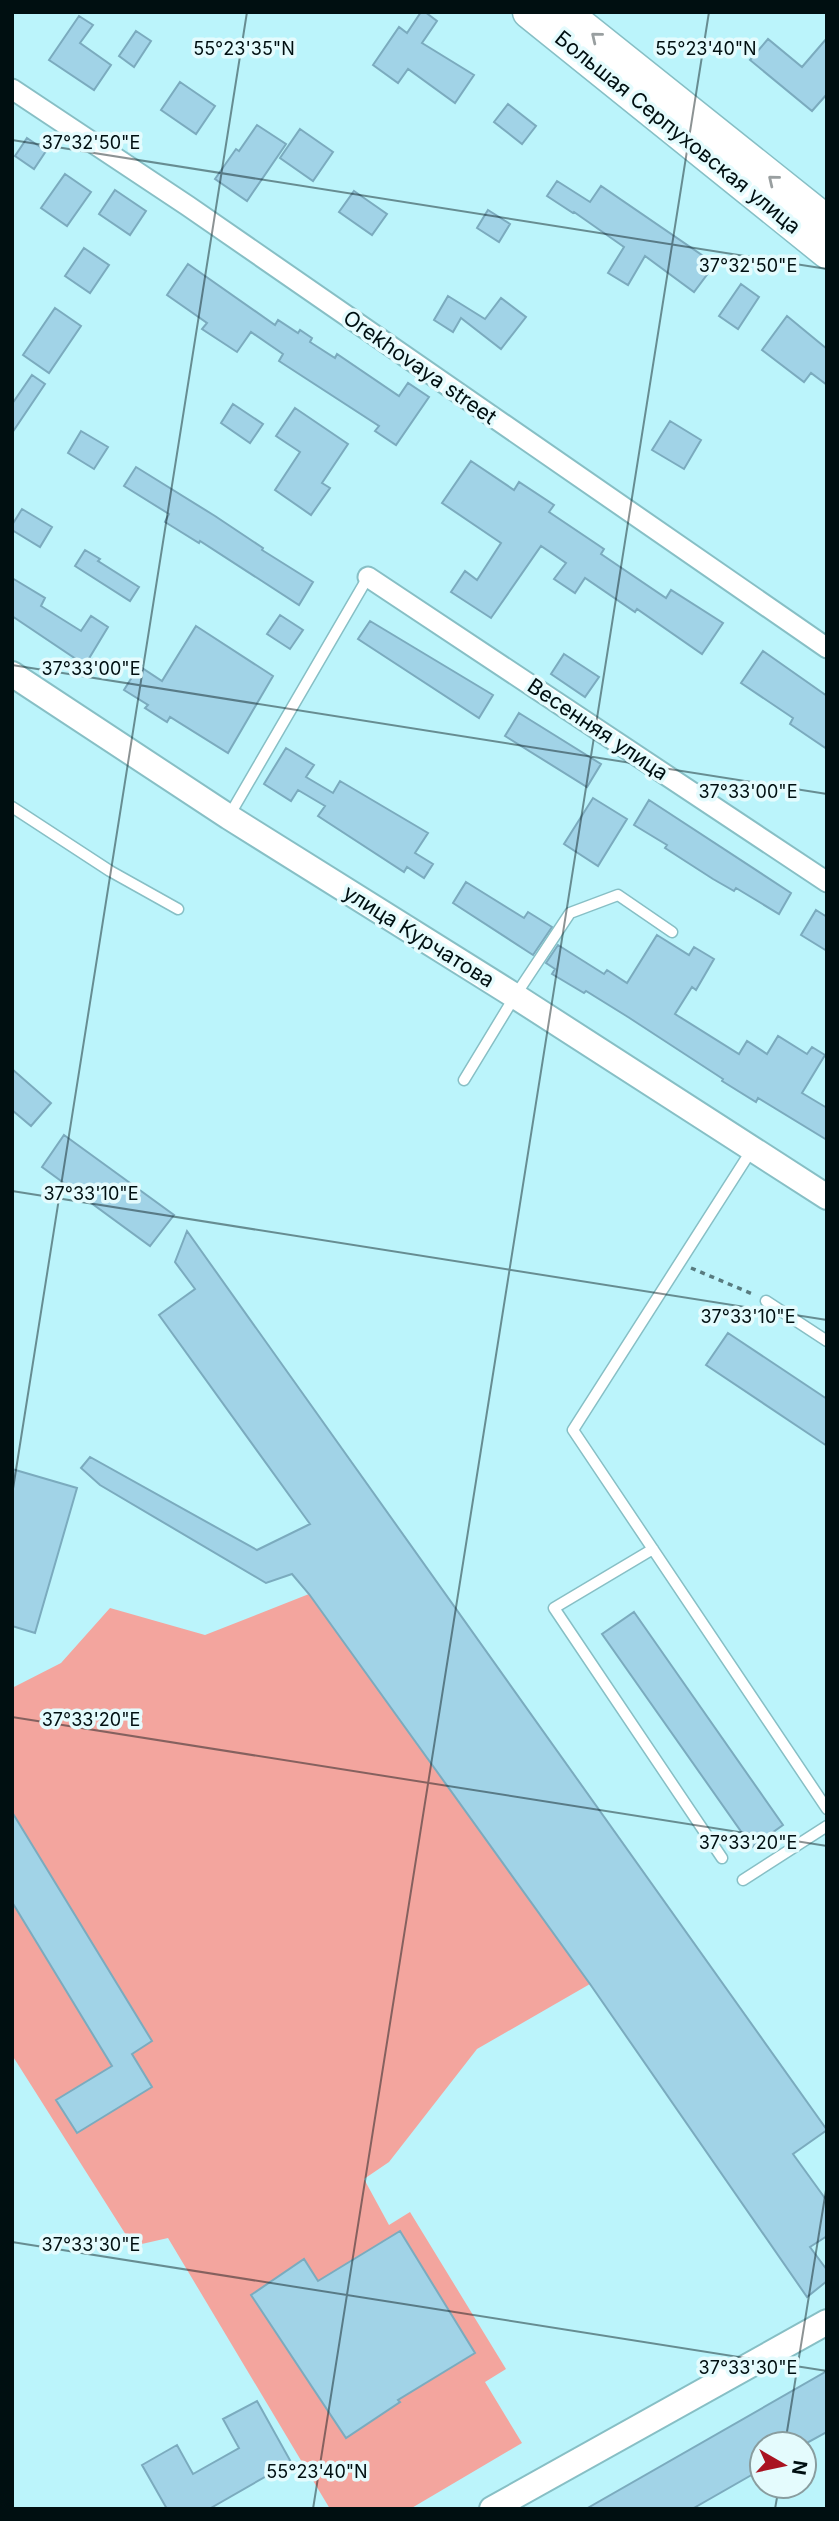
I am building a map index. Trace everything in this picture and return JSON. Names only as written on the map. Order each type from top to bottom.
[{"type":"main road","name":"Большая Серпуховская улица","points":[[529,12],[827,252]]},
{"type":"main road","name":"Большая Серпуховская улица","points":[[564,12],[827,222]]},
{"type":"street","name":"Orekhovaya street","points":[[12,89],[188,206],[827,648]]},
{"type":"street","name":"Весенняя улица","points":[[368,577],[827,882]]},
{"type":"street","name":"улица Курчатова","points":[[12,674],[229,817],[515,996],[751,1151],[827,1197]]},
{"type":"street","points":[[492,2509],[827,2322]]},
{"type":"lane","points":[[229,817],[368,577]]},
{"type":"lane","points":[[12,807],[110,871],[178,909]]},
{"type":"lane","points":[[464,1080],[570,913],[618,895],[672,932]]},
{"type":"lane","points":[[751,1151],[573,1430],[827,1809]]},
{"type":"lane","points":[[766,1301],[827,1341]]},
{"type":"lane","points":[[653,1549],[554,1608],[722,1858]]},
{"type":"lane","points":[[743,1880],[827,1826]]},
{"type":"path","points":[[680,1263],[766,1301]]},
{"type":"shaded area","points":[[309,1594],[590,1984],[477,2049],[389,2162],[364,2179],[389,2225],[410,2212],[506,2369],[485,2382],[522,2443],[410,2509],[330,2509],[168,2238],[133,2246],[12,2055],[12,1688],[61,1663],[110,1608],[205,1635]]},
{"type":"building","points":[[421,12],[437,21],[422,43],[474,75],[455,103],[408,69],[398,83],[373,65],[399,27],[407,33]]},
{"type":"building","points":[[79,16],[93,25],[80,43],[111,65],[94,90],[49,60]]},
{"type":"building","points":[[136,31],[151,41],[134,67],[119,56]]},
{"type":"building","points":[[827,38],[827,94],[812,111],[750,60],[768,39],[802,67]]},
{"type":"building","points":[[180,82],[215,106],[196,134],[161,110]]},
{"type":"building","points":[[508,104],[536,126],[522,144],[494,122]]},
{"type":"building","points":[[257,125],[286,144],[247,201],[215,179]]},
{"type":"building","points":[[300,129],[333,152],[313,181],[280,158]]},
{"type":"building","points":[[27,138],[46,151],[34,169],[15,156]]},
{"type":"building","points":[[65,174],[91,192],[67,226],[41,208]]},
{"type":"building","points":[[557,181],[590,202],[601,186],[715,264],[694,292],[645,256],[628,285],[608,273],[624,247],[547,196]]},
{"type":"building","points":[[115,190],[146,211],[130,235],[99,214]]},
{"type":"building","points":[[354,191],[387,214],[372,235],[339,212]]},
{"type":"building","points":[[488,210],[510,224],[499,242],[477,228]]},
{"type":"building","points":[[84,248],[109,265],[90,293],[65,276]]},
{"type":"building","points":[[188,264],[275,325],[278,320],[298,333],[300,330],[312,338],[310,342],[335,358],[337,354],[399,396],[408,383],[429,397],[396,445],[375,431],[379,426],[279,361],[283,354],[251,332],[237,352],[202,329],[207,323],[167,295]]},
{"type":"building","points":[[741,284],[759,297],[738,329],[719,316]]},
{"type":"building","points":[[448,296],[485,319],[501,298],[526,317],[501,349],[461,318],[453,332],[434,320]]},
{"type":"building","points":[[55,308],[81,326],[49,373],[23,355]]},
{"type":"building","points":[[787,316],[827,349],[827,385],[811,373],[804,382],[762,350]]},
{"type":"building","points":[[32,375],[45,384],[12,433],[12,404]]},
{"type":"building","points":[[233,404],[263,424],[250,443],[221,423]]},
{"type":"building","points":[[295,408],[348,444],[322,483],[330,488],[311,515],[275,490],[300,452],[276,436]]},
{"type":"building","points":[[670,421],[701,440],[684,469],[652,450]]},
{"type":"building","points":[[81,431],[108,447],[94,469],[68,453]]},
{"type":"building","points":[[471,461],[514,490],[519,482],[554,505],[549,512],[604,549],[601,554],[666,598],[671,590],[723,623],[702,654],[637,609],[635,612],[585,578],[575,593],[554,579],[566,563],[541,546],[491,618],[451,592],[465,571],[477,580],[501,543],[442,503]]},
{"type":"building","points":[[136,467],[313,582],[299,605],[200,541],[199,543],[165,522],[169,514],[124,486]]},
{"type":"building","points":[[22,509],[52,527],[40,547],[12,530],[12,525]]},
{"type":"building","points":[[85,550],[139,587],[130,601],[75,566]]},
{"type":"building","points":[[12,578],[45,598],[41,606],[81,631],[91,616],[108,627],[85,665],[12,616]]},
{"type":"building","points":[[280,615],[303,630],[290,649],[267,634]]},
{"type":"building","points":[[370,621],[493,695],[479,718],[358,639]]},
{"type":"building","points":[[196,626],[273,676],[228,753],[170,717],[167,722],[145,708],[148,705],[124,690],[139,666],[162,681]]},
{"type":"building","points":[[763,651],[827,696],[827,749],[790,724],[793,718],[741,683]]},
{"type":"building","points":[[564,654],[599,677],[585,697],[551,674]]},
{"type":"building","points":[[519,713],[601,764],[587,787],[505,736]]},
{"type":"building","points":[[286,748],[314,765],[306,777],[333,793],[340,781],[428,833],[415,853],[433,864],[424,878],[407,867],[404,872],[318,816],[325,806],[298,790],[291,801],[264,784]]},
{"type":"building","points":[[593,798],[627,819],[598,866],[564,844]]},
{"type":"building","points":[[649,800],[791,893],[779,914],[736,888],[734,891],[713,879],[665,848],[667,845],[634,825]]},
{"type":"building","points":[[466,882],[524,918],[528,912],[552,927],[533,955],[453,903]]},
{"type":"building","points":[[816,910],[827,917],[827,951],[801,935]]},
{"type":"building","points":[[657,935],[689,955],[694,947],[714,959],[696,990],[692,987],[675,1014],[739,1054],[747,1041],[767,1054],[778,1036],[807,1054],[812,1047],[825,1055],[802,1093],[827,1108],[827,1140],[758,1098],[756,1102],[628,1017],[552,974],[555,969],[546,963],[558,945],[604,974],[607,970],[627,983]]},
{"type":"building","points":[[12,1069],[51,1103],[31,1126],[12,1110]]},
{"type":"building","points":[[64,1135],[174,1215],[150,1246],[42,1167]]},
{"type":"building","points":[[187,1231],[827,2130],[793,2154],[827,2201],[827,2236],[810,2247],[827,2270],[827,2281],[807,2297],[590,1984],[292,1574],[266,1583],[100,1485],[81,1468],[90,1457],[257,1550],[310,1524],[159,1315],[195,1289],[175,1262]]},
{"type":"building","points":[[728,1333],[827,1399],[827,1446],[706,1365]]},
{"type":"building","points":[[12,1469],[77,1488],[35,1633],[12,1626]]},
{"type":"building","points":[[634,1612],[783,1825],[752,1847],[602,1634]]},
{"type":"building","points":[[12,1812],[152,2041],[132,2054],[152,2087],[77,2133],[56,2100],[112,2066],[12,1902]]},
{"type":"building","points":[[400,2231],[475,2353],[398,2400],[400,2402],[346,2438],[251,2295],[304,2259],[318,2281]]},
{"type":"building","points":[[827,2371],[827,2432],[818,2437],[818,2430],[748,2430],[748,2477],[692,2509],[586,2509]]},
{"type":"building","points":[[257,2401],[291,2462],[209,2509],[167,2509],[142,2465],[177,2445],[193,2474],[239,2448],[223,2419]]}]
